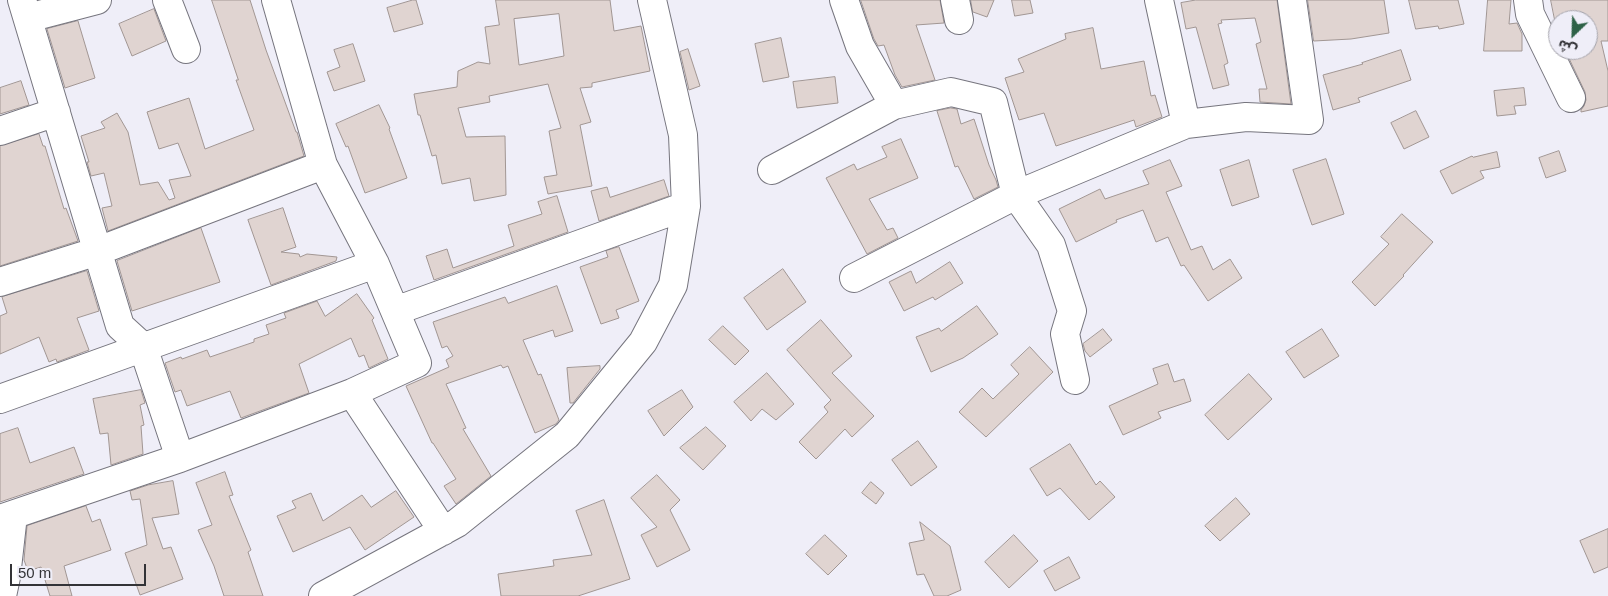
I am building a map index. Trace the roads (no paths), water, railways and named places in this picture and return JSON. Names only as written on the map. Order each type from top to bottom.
[{"type":"street","points":[[97,0],[25,9],[120,326],[143,347],[180,458]]},
{"type":"street","points":[[167,0],[186,49]]},
{"type":"street","points":[[2,596],[6,577],[6,517],[180,458],[352,393],[417,363],[375,264],[323,166],[276,0]]},
{"type":"street","points":[[323,596],[456,523],[567,435],[643,342],[673,285],[686,206],[684,135],[652,0]]},
{"type":"street","points":[[844,0],[860,46],[894,105]]},
{"type":"street","points":[[1159,0],[1186,124]]},
{"type":"street","points":[[854,278],[1016,195],[1186,124],[1246,117],[1309,120],[1292,0]]},
{"type":"street","points":[[1528,0],[1530,14],[1571,98]]},
{"type":"street","points":[[772,170],[894,105],[951,92],[993,102],[1016,195],[1051,244],[1072,310],[1065,334],[1075,380]]},
{"type":"street","points":[[0,131],[56,112]]},
{"type":"street","points":[[0,282],[98,251],[323,166]]},
{"type":"street","points":[[395,311],[686,206]]},
{"type":"street","points":[[0,400],[375,264]]},
{"type":"street","points":[[352,393],[443,531]]}]
